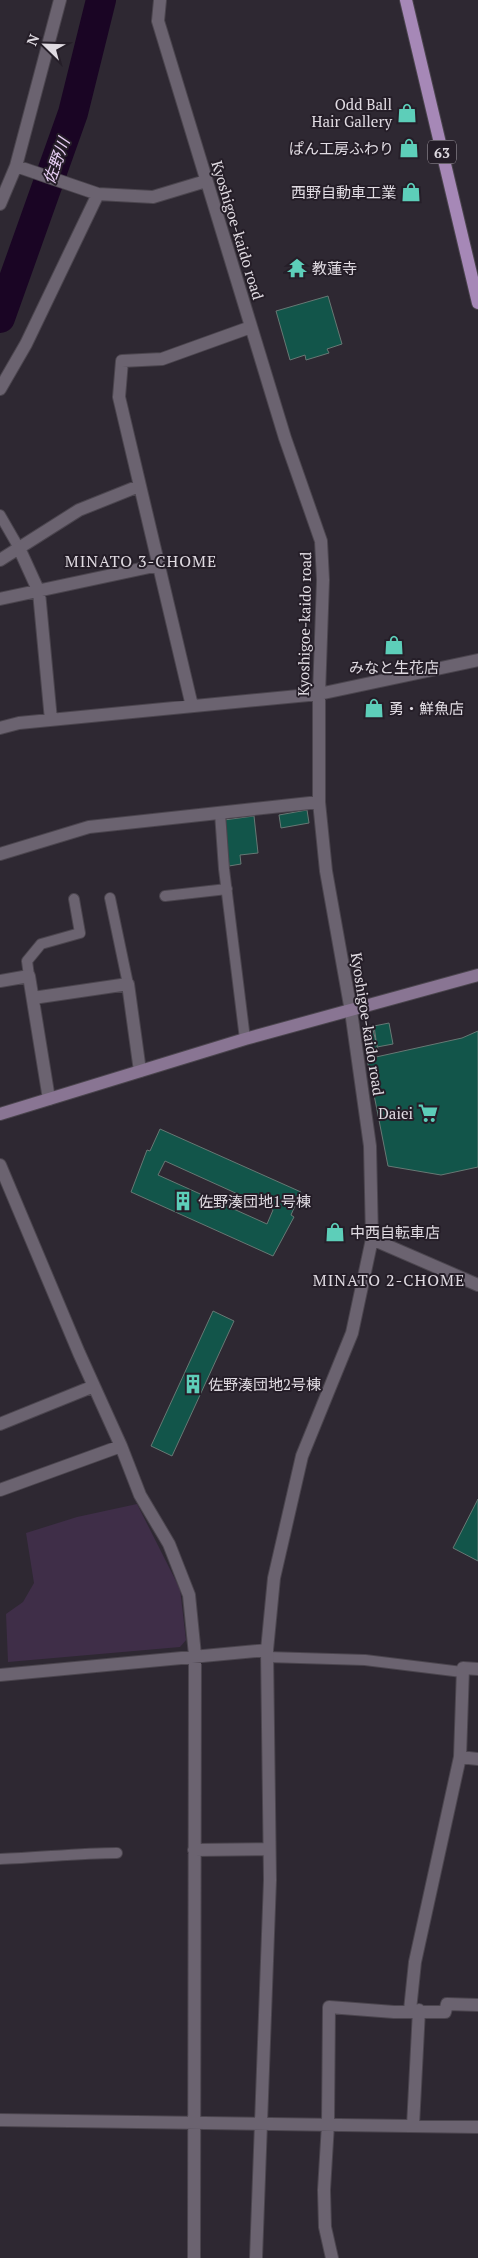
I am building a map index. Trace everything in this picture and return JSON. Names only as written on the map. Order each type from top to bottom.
[{"type":"main road","name":"63","points":[[406,0],[478,303]]},
{"type":"street","points":[[0,204],[18,167],[60,0]]},
{"type":"street","name":"Kyoshigoe-kaido road","points":[[160,0],[158,21],[285,438],[321,541],[319,802],[326,871],[351,1011],[370,1146],[372,1239],[352,1333],[302,1456],[274,1578],[267,1653],[269,1848],[256,2258]]},
{"type":"street","points":[[18,167],[96,193],[153,197],[206,181]]},
{"type":"street","points":[[0,389],[26,344],[96,193]]},
{"type":"street","points":[[192,706],[119,397],[122,361],[162,358],[251,327]]},
{"type":"street","points":[[0,560],[79,510],[139,486]]},
{"type":"street","points":[[19,548],[39,592],[51,720]]},
{"type":"street","points":[[0,599],[159,565]]},
{"type":"street","points":[[0,728],[20,723],[319,694],[478,660]]},
{"type":"street","points":[[0,854],[90,827],[319,802]]},
{"type":"street","points":[[0,1114],[246,1040],[478,975]]},
{"type":"street","points":[[0,981],[29,976],[49,1099]]},
{"type":"street","points":[[33,998],[128,984],[140,1071]]},
{"type":"street","points":[[0,1165],[121,1446],[140,1495],[169,1544],[190,1594],[195,1655],[194,2258]]},
{"type":"street","points":[[372,1239],[478,1285]]},
{"type":"street","points":[[0,1424],[94,1386]]},
{"type":"street","points":[[0,1490],[121,1446]]},
{"type":"street","points":[[0,1675],[195,1655],[267,1653]]},
{"type":"street","points":[[413,2126],[415,1962],[460,1758],[462,1672],[463,1668],[478,1669]]},
{"type":"street","points":[[460,1758],[478,1759]]},
{"type":"street","points":[[194,1850],[269,1848]]},
{"type":"street","points":[[332,2258],[325,2227],[324,2190],[328,2124],[329,2007],[394,2012],[415,2010],[445,2012],[447,2004],[478,2005]]},
{"type":"street","points":[[0,2120],[478,2127]]},
{"type":"lane","points":[[0,515],[19,548]]},
{"type":"lane","points":[[220,813],[227,889],[246,1040]]},
{"type":"lane","points":[[165,896],[227,889]]},
{"type":"lane","points":[[110,898],[128,984]]},
{"type":"lane","points":[[29,976],[27,961],[41,944],[80,933],[74,899]]},
{"type":"lane","points":[[267,1653],[365,1660],[462,1672]]},
{"type":"lane","points":[[0,1859],[46,1858],[73,1853],[116,1853]]},
{"type":"shaded area","points":[[137,1504],[180,1589],[186,1640],[180,1647],[8,1662],[6,1614],[23,1602],[34,1583],[26,1533],[77,1517]]},
{"type":"building","points":[[328,296],[342,344],[327,349],[329,353],[306,360],[305,355],[290,360],[276,311]]},
{"type":"building","points":[[307,810],[309,823],[281,828],[279,815]]},
{"type":"building","points":[[254,816],[258,853],[240,855],[241,864],[229,866],[224,820]]},
{"type":"building","points":[[389,1023],[393,1044],[377,1047],[374,1026]]},
{"type":"building","points":[[372,1026],[378,1049],[367,1051],[365,1038]]},
{"type":"building","name":"Daiei","points":[[478,1031],[478,1167],[441,1175],[388,1166],[367,1059],[462,1038]]},
{"type":"building","name":"佐野湊団地1号棟","points":[[160,1129],[301,1192],[291,1215],[294,1217],[273,1256],[131,1192],[147,1150],[150,1151]],"holes":[[[165,1161],[273,1210],[267,1224],[158,1175]]]},
{"type":"building","name":"佐野湊団地2号棟","points":[[213,1311],[234,1321],[172,1456],[151,1446]]},
{"type":"building","points":[[478,1499],[478,1561],[453,1548]]},
{"type":"waterway","name":"佐野川","points":[[0,318],[73,113],[101,0]]},
{"type":"place","name":"Odd Ball Hair Gallery","points":[[407,113]]},
{"type":"place","name":"ぱん工房ふわり","points":[[409,148]]},
{"type":"place","name":"西野自動車工業","points":[[411,192]]},
{"type":"place","name":"教蓮寺","points":[[297,268]]},
{"type":"place","name":"みなと生花店","points":[[394,645]]},
{"type":"place","name":"勇・鮮魚店","points":[[374,708]]},
{"type":"place","name":"Daiei","points":[[428,1113]]},
{"type":"place","name":"佐野湊団地1号棟","points":[[183,1201]]},
{"type":"place","name":"中西自転車店","points":[[335,1232]]},
{"type":"place","name":"佐野湊団地2号棟","points":[[193,1384]]},
{"type":"district","name":"MINATO 3-CHOME","points":[[141,561]]},
{"type":"district","name":"MINATO 2-CHOME","points":[[389,1280]]}]
